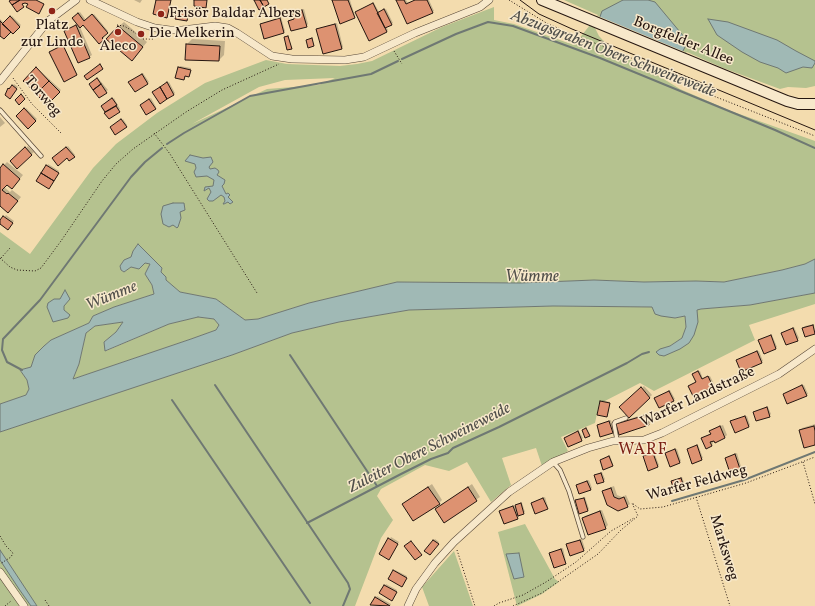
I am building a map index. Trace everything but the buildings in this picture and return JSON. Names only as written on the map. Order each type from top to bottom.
[{"type":"main road","name":"Borgfelder Allee","points":[[542,0],[556,3],[588,20],[790,102],[815,104]]},
{"type":"street","points":[[0,81],[48,21],[76,0]]},
{"type":"street","points":[[90,0],[137,22],[155,28],[170,30],[215,26],[228,28],[272,56],[283,58],[345,60],[364,57],[415,33],[480,7],[489,0]]},
{"type":"street","name":"Warfer Landstraße","points":[[408,606],[416,589],[454,542],[510,492],[554,462],[588,448],[617,441],[644,440],[662,433],[779,374],[815,349]]},
{"type":"street","points":[[0,572],[24,606]]},
{"type":"lane","points":[[0,110],[41,156]]},
{"type":"lane","points":[[617,441],[614,424],[615,422],[626,418]]},
{"type":"lane","points":[[554,462],[560,470],[583,537]]},
{"type":"path","points":[[509,0],[548,24],[663,72],[678,82],[815,136]]},
{"type":"path","points":[[117,25],[124,26],[143,39],[153,39]]},
{"type":"path","points":[[391,45],[402,64]]},
{"type":"path","points":[[10,248],[0,258],[10,267],[17,270],[35,271],[41,268],[62,241],[102,181],[132,148],[222,90],[280,64]]},
{"type":"path","name":"Torweg","points":[[8,71],[32,104],[62,134]]},
{"type":"path","points":[[154,133],[170,154],[257,293]]},
{"type":"path","name":"Warfer Feldweg","points":[[513,606],[542,593],[598,554],[621,530],[638,516],[632,503],[640,509],[663,507],[696,496],[746,483],[803,462],[815,456]]},
{"type":"path","points":[[803,462],[815,504]]},
{"type":"path","name":"Marksweg","points":[[696,496],[730,606]]},
{"type":"path","points":[[494,606],[523,595],[546,582],[576,562],[611,530],[638,516]]},
{"type":"path","points":[[0,536],[6,546],[13,553],[11,557],[1,564]]},
{"type":"path","points":[[454,542],[475,606]]},
{"type":"path","points":[[45,600],[49,606]]},
{"type":"green space","points":[[564,0],[815,0],[815,86],[806,88],[788,87],[780,89],[723,68],[687,52],[657,75],[680,89],[731,111],[815,141],[815,259],[805,264],[782,270],[724,282],[644,282],[594,280],[520,283],[397,282],[309,303],[258,319],[245,320],[216,299],[180,292],[165,280],[166,277],[161,272],[162,268],[138,244],[131,257],[124,261],[120,266],[121,270],[124,272],[131,267],[139,269],[145,263],[150,264],[145,274],[152,285],[154,294],[114,307],[93,316],[89,323],[51,340],[35,355],[31,367],[20,370],[27,380],[29,389],[26,395],[0,404],[0,232],[30,254],[93,168],[116,144],[157,113],[205,83],[266,60],[287,64],[340,66],[372,61],[442,27],[494,7],[494,20],[514,24],[574,45],[598,15]],"holes":[[[335,78],[319,85],[267,89],[192,124],[259,87],[285,80]]]},
{"type":"green space","points":[[815,293],[815,304],[749,325],[755,340],[654,391],[640,383],[599,404],[595,423],[561,437],[568,451],[542,466],[536,448],[502,458],[511,485],[491,502],[467,462],[449,471],[425,465],[381,489],[377,496],[393,520],[381,538],[355,606],[0,606],[0,432],[232,355],[292,333],[339,322],[409,310],[553,306],[653,307],[675,318],[685,316],[686,327],[682,338],[664,348],[669,354],[689,343],[697,322],[696,310],[750,305]]},
{"type":"green space","points":[[198,317],[214,319],[219,325],[216,330],[73,379],[79,364],[86,333],[95,326],[123,322],[116,332],[104,342],[106,351],[169,324]]},
{"type":"green space","points":[[525,524],[555,579],[559,582],[542,594],[517,606],[498,532]]},
{"type":"green space","points":[[454,551],[473,606],[429,606],[422,587]]},
{"type":"water","points":[[623,0],[648,0],[655,2],[685,38],[685,47],[683,51],[672,63],[657,72],[618,52],[596,28],[602,11]]},
{"type":"water","points":[[708,19],[728,22],[777,40],[815,61],[815,63],[812,68],[803,67],[786,73],[778,68],[760,62],[717,35]]},
{"type":"water","points":[[190,155],[203,158],[211,157],[213,162],[209,167],[210,169],[215,168],[218,170],[219,172],[217,175],[225,180],[222,186],[226,194],[228,193],[230,195],[228,197],[233,202],[230,204],[228,202],[223,204],[225,201],[224,197],[221,195],[213,201],[209,201],[207,199],[211,192],[209,188],[204,191],[205,187],[213,186],[214,180],[207,176],[196,177],[194,172],[196,168],[195,164],[185,161]]},
{"type":"water","points":[[173,203],[184,203],[185,210],[180,212],[181,218],[177,228],[173,225],[169,227],[163,224],[161,214],[163,206]]},
{"type":"water","points":[[138,244],[162,268],[161,272],[166,277],[166,280],[180,292],[216,299],[245,320],[258,319],[309,303],[397,282],[520,283],[594,280],[644,282],[724,282],[782,270],[805,264],[815,259],[815,293],[750,305],[697,310],[698,322],[694,335],[689,343],[664,356],[659,355],[656,352],[670,346],[682,338],[686,327],[685,316],[675,318],[661,316],[655,314],[652,307],[553,306],[409,310],[339,322],[292,333],[232,355],[0,432],[0,404],[26,395],[29,389],[27,380],[20,370],[31,367],[35,355],[44,346],[51,340],[89,323],[93,316],[114,307],[154,294],[152,285],[145,274],[150,264],[145,263],[139,269],[131,267],[124,272],[121,270],[120,266],[124,260],[131,257]],"holes":[[[198,317],[214,319],[219,325],[216,330],[73,379],[79,364],[86,333],[95,326],[123,322],[116,332],[104,342],[105,351],[169,324]]]},
{"type":"water","points":[[65,290],[70,299],[64,306],[64,310],[70,315],[68,318],[53,322],[47,307],[48,303],[54,299],[60,299]]},
{"type":"water","points":[[0,550],[37,606],[31,606],[19,589],[0,560]]},
{"type":"water","points":[[519,553],[524,577],[514,579],[506,554]]},
{"type":"pier","points":[[598,16],[685,52],[675,62],[660,72],[616,54],[599,36],[595,28]]},
{"type":"waterway","name":"Abzugsgraben Obere Schweineweide","points":[[402,59],[456,34],[488,22],[513,26],[600,58],[815,148]]},
{"type":"waterway","name":"Abzugsgraben Obere Schweineweide","points":[[167,144],[250,96],[371,74],[398,61]]},
{"type":"waterway","name":"Abzugsgraben Obere Schweineweide","points":[[22,370],[7,362],[2,350],[3,339],[40,300],[131,177],[145,162],[162,148]]},
{"type":"waterway","name":"Zuleiter Obere Schweineweide","points":[[307,523],[401,474],[431,459],[448,453],[453,448],[499,427],[642,354],[649,352]]},
{"type":"waterway","points":[[290,355],[377,486]]},
{"type":"waterway","points":[[215,385],[348,583],[350,589],[343,606]]},
{"type":"waterway","points":[[172,400],[310,603]]},
{"type":"waterway","points":[[672,501],[744,480],[815,452]]},
{"type":"tram line","points":[[520,0],[539,14],[572,29],[815,130]]},
{"type":"place","name":"Platz zur Linde","points":[[52,11]]},
{"type":"place","name":"Frisör Baldar Albers","points":[[161,14]]},
{"type":"place","name":"Aleco","points":[[118,32]]},
{"type":"place","name":"Die Melkerin","points":[[141,34]]},
{"type":"district","name":"WARF","points":[[643,451]]},
{"type":"water label","name":"Wümme","points":[[532,278]]},
{"type":"water label","name":"Wümme","points":[[112,297]]}]
